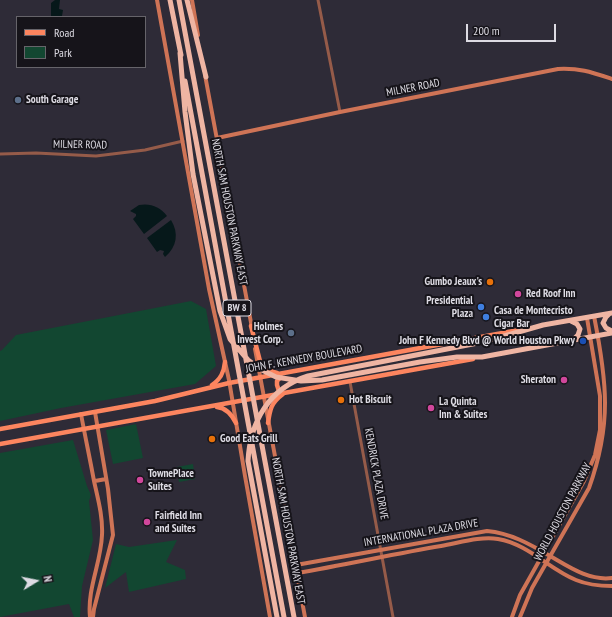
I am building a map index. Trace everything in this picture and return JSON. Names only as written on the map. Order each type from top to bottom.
[{"type":"highway","name":"NORTH SAM HOUSTON PARKWAY EAST","points":[[170,0],[284,617]]},
{"type":"highway","name":"NORTH SAM HOUSTON PARKWAY EAST","points":[[179,0],[294,617]]},
{"type":"highway","points":[[187,0],[206,77]]},
{"type":"highway","points":[[180,53],[185,112],[193,174],[217,300],[223,322],[230,339],[240,352],[260,369],[276,377],[301,381],[314,381],[420,362],[457,357],[482,357],[598,336],[612,332]]},
{"type":"highway","points":[[612,313],[606,317],[603,322],[606,328],[612,332]]},
{"type":"highway","name":"JOHN F. KENNEDY BOULEVARD","points":[[543,325],[612,313]]},
{"type":"highway","points":[[570,321],[577,324],[580,329],[578,335],[572,340]]},
{"type":"highway","points":[[277,617],[248,461],[250,442],[254,428],[268,402],[286,386],[302,378],[322,372],[483,342],[543,325]]},
{"type":"main road","name":"JOHN F. KENNEDY BOULEVARD","points":[[0,429],[155,401],[232,382],[543,325]]},
{"type":"main road","points":[[251,326],[262,364],[270,371],[281,374]]},
{"type":"main road","points":[[0,444],[482,357]]},
{"type":"main road","points":[[210,387],[220,378],[224,371],[225,362]]},
{"type":"main road","points":[[284,393],[278,389],[277,381],[279,377],[302,372],[311,368]]},
{"type":"main road","points":[[268,423],[270,407],[275,400],[284,393]]},
{"type":"main road","points":[[211,407],[226,410],[234,418],[236,423]]},
{"type":"street","points":[[157,0],[209,289],[225,362],[232,382],[232,403],[270,617]]},
{"type":"street","name":"NORTH SAM HOUSTON PARKWAY EAST","points":[[192,0],[251,326],[261,397],[268,423],[305,617]]},
{"type":"street","points":[[318,0],[340,112]]},
{"type":"street","name":"MILNER ROAD","points":[[217,138],[558,69],[573,68],[587,70],[612,79]]},
{"type":"street","name":"MILNER ROAD","points":[[0,154],[36,153],[96,156],[145,150],[183,141]]},
{"type":"street","name":"WORLD HOUSTON PARKWAY","points":[[520,617],[532,588],[596,474],[602,458],[608,427],[608,395],[594,316]]},
{"type":"street","name":"WORLD HOUSTON PARKWAY","points":[[512,617],[520,595],[587,476],[595,455],[600,430],[600,396],[587,318]]},
{"type":"street","name":"KENDRICK PLAZA DRIVE","points":[[350,382],[393,617]]},
{"type":"street","points":[[600,396],[608,395]]},
{"type":"street","points":[[93,617],[114,535],[95,412]]},
{"type":"street","points":[[81,414],[101,508],[102,528],[100,558],[93,582],[89,608],[90,617]]},
{"type":"street","points":[[595,455],[602,458]]},
{"type":"street","points":[[95,481],[106,479]]},
{"type":"street","points":[[569,508],[575,513]]},
{"type":"street","points":[[102,528],[112,526]]},
{"type":"street","name":"INTERNATIONAL PLAZA DRIVE","points":[[296,566],[480,531],[495,531],[519,539],[570,568],[594,578],[612,578]]},
{"type":"street","points":[[492,539],[495,531]]},
{"type":"street","points":[[437,539],[438,547]]},
{"type":"street","name":"INTERNATIONAL PLAZA DRIVE","points":[[297,573],[480,539],[492,539],[514,544],[574,580],[593,585],[612,586]]},
{"type":"street","points":[[593,585],[594,578]]},
{"type":"street","points":[[515,607],[522,611]]},
{"type":"green space","points":[[191,301],[206,309],[216,366],[195,384],[61,408],[0,421],[0,351],[16,335]]},
{"type":"green space","points":[[136,424],[143,458],[113,464],[106,430]]},
{"type":"green space","points":[[73,440],[91,495],[89,501],[93,540],[82,586],[80,617],[74,617],[69,604],[0,617],[0,453]]},
{"type":"green space","points":[[193,464],[195,479],[179,482],[177,467]]},
{"type":"green space","points":[[177,540],[166,562],[185,570],[186,579],[129,592],[126,572],[105,588],[116,544],[129,547]]},
{"type":"shaded area","points":[[55,0],[60,0],[59,9],[63,10],[62,16],[51,16],[51,3]]},
{"type":"shaded area","points":[[139,205],[155,206],[167,216],[144,234],[133,219],[136,214],[130,211]]},
{"type":"shaded area","points":[[171,220],[174,225],[176,240],[172,249],[165,257],[163,254],[164,251],[160,250],[157,252],[147,238]]},
{"type":"place","name":"South Garage","points":[[18,100]]},
{"type":"place","name":"Gumbo Jeaux's","points":[[490,282]]},
{"type":"place","name":"Red Roof Inn","points":[[518,294]]},
{"type":"place","name":"Presidential Plaza","points":[[481,307]]},
{"type":"place","name":"Casa de Montecristo Cigar Bar","points":[[486,317]]},
{"type":"place","name":"Holmes Invest Corp.","points":[[291,333]]},
{"type":"place","name":"John F Kennedy Blvd @ World Houston Pkwy","points":[[583,341]]},
{"type":"place","name":"Sheraton","points":[[564,380]]},
{"type":"place","name":"Hot Biscuit","points":[[341,400]]},
{"type":"place","name":"La Quinta Inn & Suites","points":[[431,408]]},
{"type":"place","name":"Good Eats Grill","points":[[212,439]]},
{"type":"place","name":"TownePlace Suites","points":[[140,480]]},
{"type":"place","name":"Fairfield Inn and Suites","points":[[147,522]]}]
